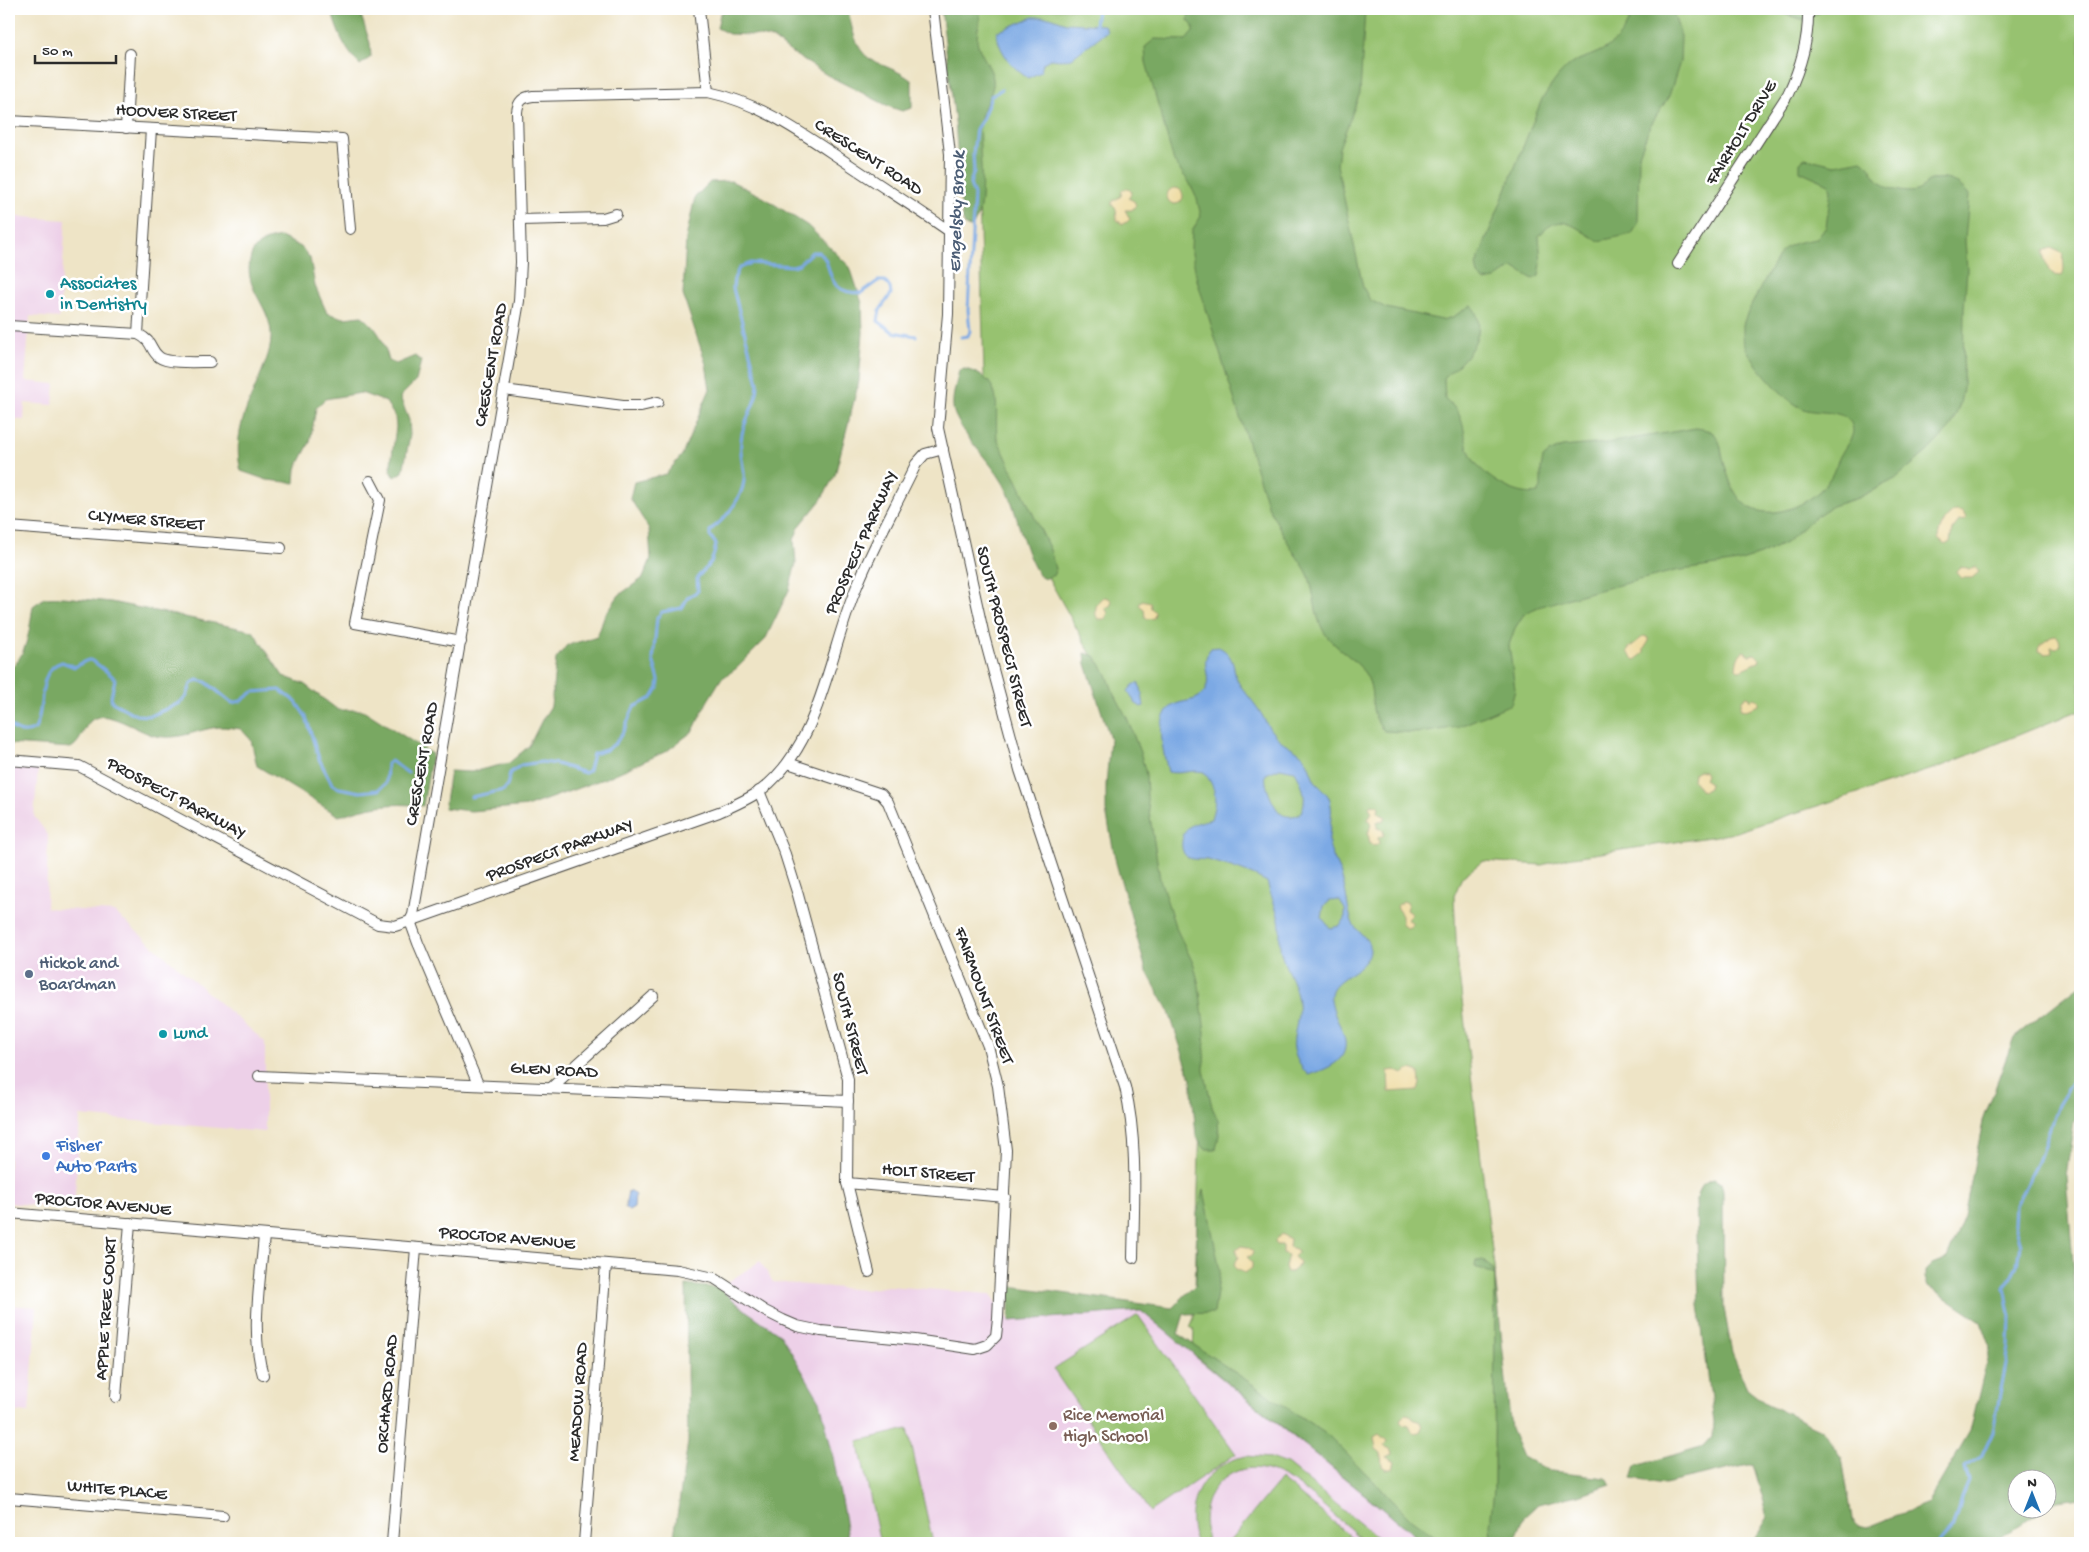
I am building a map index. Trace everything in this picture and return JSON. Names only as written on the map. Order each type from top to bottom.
[{"type":"street","points":[[699,9],[708,92]]},
{"type":"street","name":"SOUTH PROSPECT STREET","points":[[933,9],[950,154],[948,314],[938,428],[984,636],[1020,770],[1125,1087],[1131,1112],[1133,1138],[1133,1258]]},
{"type":"street","name":"FAIRHOLT DRIVE","points":[[1678,264],[1788,94],[1796,76],[1806,41],[1808,9]]},
{"type":"street","points":[[126,128],[130,54]]},
{"type":"street","name":"CRESCENT ROAD","points":[[410,921],[413,914],[461,642],[521,289],[517,112],[523,98],[533,96],[708,92],[746,102],[781,120],[949,231]]},
{"type":"street","name":"HOOVER STREET","points":[[9,121],[342,139],[350,229]]},
{"type":"street","points":[[138,334],[152,129]]},
{"type":"street","points":[[520,220],[603,218],[616,214]]},
{"type":"street","points":[[9,326],[138,334],[149,340],[156,353],[166,360],[210,362]]},
{"type":"street","points":[[504,390],[622,406],[641,406],[658,402]]},
{"type":"street","name":"PROSPECT PARKWAY","points":[[9,760],[79,766],[378,924],[395,926],[719,812],[746,800],[760,791],[788,763],[802,742],[812,720],[846,614],[865,568],[919,460],[925,454],[943,449]]},
{"type":"street","points":[[370,481],[380,500],[355,623],[461,642]]},
{"type":"street","name":"CLYMER STREET","points":[[9,527],[281,548]]},
{"type":"street","name":"FAIRMOUNT STREET","points":[[788,763],[881,794],[888,802],[988,1046],[998,1086],[1006,1150],[1006,1197],[996,1336],[987,1346]]},
{"type":"street","name":"SOUTH STREET","points":[[760,791],[785,854],[798,895],[844,1060],[848,1079],[847,1184],[869,1272]]},
{"type":"street","points":[[410,921],[478,1084]]},
{"type":"street","points":[[551,1088],[653,996]]},
{"type":"street","name":"GLEN ROAD","points":[[260,1076],[848,1101]]},
{"type":"street","name":"HOLT STREET","points":[[847,1184],[1006,1197]]},
{"type":"street","name":"PROCTOR AVENUE","points":[[9,1213],[678,1270],[705,1275],[723,1282],[765,1311],[796,1326],[821,1331],[933,1342],[966,1349],[987,1346]]},
{"type":"street","name":"APPLE TREE COURT","points":[[116,1397],[130,1223]]},
{"type":"street","points":[[263,1375],[259,1363],[258,1336],[264,1234]]},
{"type":"street","name":"ORCHARD ROAD","points":[[392,1543],[416,1248]]},
{"type":"street","name":"MEADOW ROAD","points":[[584,1543],[606,1264]]},
{"type":"street","name":"WHITE PLACE","points":[[9,1498],[223,1516]]},
{"type":"shaded area","points":[[9,216],[66,220],[59,318],[30,316],[25,381],[55,384],[53,405],[25,403],[24,420],[9,419]]},
{"type":"shaded area","points":[[9,767],[38,769],[34,816],[48,835],[46,908],[114,912],[265,1042],[265,1132],[80,1116],[74,1209],[9,1203]]},
{"type":"shaded area","name":"Rice Memorial High School","points":[[760,1261],[773,1282],[865,1290],[888,1286],[990,1294],[1010,1321],[1141,1311],[1424,1543],[849,1543],[832,1451],[745,1310],[719,1288]]},
{"type":"shaded area","points":[[9,1305],[37,1307],[29,1413],[9,1411]]},
{"type":"green space","points":[[331,9],[359,9],[370,43],[371,57],[360,65],[342,39]]},
{"type":"green space","points":[[727,9],[848,9],[854,36],[865,55],[912,81],[912,108],[902,111],[890,107],[827,75],[774,39],[754,35],[729,34],[717,28],[720,14]]},
{"type":"green space","points":[[941,9],[981,9],[977,32],[978,45],[990,68],[993,80],[992,91],[980,122],[982,178],[980,208],[977,219],[971,227],[965,226],[962,217],[955,121]]},
{"type":"green space","points":[[953,9],[2080,9],[2080,710],[1942,766],[1730,834],[1567,858],[1542,865],[1483,861],[1462,877],[1454,896],[1457,958],[1495,1275],[1494,1543],[1424,1543],[1193,1355],[1194,1329],[1190,1327],[1194,1318],[1201,1090],[1102,674],[1049,579],[985,411],[979,194]]},
{"type":"green space","points":[[1191,9],[1365,9],[1360,93],[1339,148],[1337,165],[1363,287],[1370,300],[1386,308],[1442,320],[1453,317],[1471,305],[1476,312],[1479,327],[1478,334],[1467,356],[1444,378],[1445,399],[1458,412],[1472,457],[1483,471],[1500,484],[1520,492],[1538,493],[1541,488],[1543,458],[1562,447],[1607,443],[1696,428],[1710,431],[1716,436],[1727,474],[1735,492],[1740,500],[1755,510],[1766,512],[1783,511],[1801,504],[1823,488],[1851,438],[1853,427],[1851,423],[1841,415],[1807,410],[1790,401],[1757,365],[1744,344],[1743,337],[1743,325],[1749,310],[1778,256],[1786,248],[1794,244],[1817,239],[1826,227],[1831,190],[1829,184],[1800,171],[1800,162],[1805,158],[1835,165],[1862,160],[1881,183],[1892,189],[1907,192],[1916,191],[1931,180],[1943,179],[1958,184],[1969,195],[1965,240],[1967,269],[1964,308],[1963,388],[1960,404],[1951,427],[1928,451],[1895,479],[1858,498],[1832,506],[1812,519],[1785,543],[1760,555],[1738,562],[1675,571],[1591,592],[1538,607],[1524,614],[1515,628],[1509,645],[1515,689],[1511,704],[1458,727],[1421,733],[1384,731],[1375,716],[1371,690],[1366,675],[1357,663],[1334,644],[1324,632],[1316,612],[1308,574],[1286,540],[1267,504],[1197,280],[1191,248],[1192,231],[1201,216],[1197,199],[1189,182],[1174,162],[1146,62],[1145,47],[1155,39],[1186,40],[1193,32],[1193,26],[1188,20]]},
{"type":"green space","points":[[1632,9],[1672,9],[1681,36],[1680,62],[1669,96],[1650,126],[1639,155],[1638,223],[1632,234],[1599,241],[1569,224],[1555,223],[1539,236],[1541,264],[1539,276],[1533,279],[1513,267],[1495,279],[1484,281],[1478,275],[1476,265],[1542,99],[1557,78],[1571,64],[1601,51],[1614,42],[1624,30]]},
{"type":"green space","points":[[1782,9],[1826,9],[1805,20],[1786,15]]},
{"type":"green space","points":[[731,181],[763,197],[808,226],[850,267],[862,303],[863,333],[859,381],[835,475],[821,500],[799,527],[794,540],[796,563],[789,590],[765,640],[737,668],[721,679],[693,731],[667,751],[606,778],[529,806],[471,811],[444,808],[450,771],[471,772],[509,763],[529,746],[551,706],[556,659],[567,645],[597,637],[605,615],[619,595],[643,578],[651,559],[649,529],[630,498],[634,482],[666,474],[682,455],[710,389],[706,364],[683,295],[686,238],[695,197],[710,182]]},
{"type":"green space","points":[[281,237],[301,247],[310,258],[315,286],[327,313],[344,318],[362,316],[380,336],[389,361],[396,364],[415,356],[421,361],[416,381],[400,397],[409,420],[410,435],[403,472],[395,477],[390,471],[396,427],[395,417],[386,402],[361,393],[325,399],[316,408],[310,442],[296,469],[295,483],[267,480],[241,471],[238,446],[242,422],[270,349],[271,338],[269,321],[253,286],[249,267],[253,251],[259,244]]},
{"type":"green space","points":[[965,369],[987,380],[992,387],[996,405],[997,438],[1051,552],[1055,569],[1054,575],[1044,579],[1038,574],[1028,553],[1004,484],[967,436],[955,415],[953,398],[955,387],[959,370]]},
{"type":"green space","points":[[64,597],[111,602],[253,631],[283,676],[304,684],[338,710],[363,710],[432,754],[423,806],[400,804],[380,806],[339,816],[257,766],[251,740],[241,729],[221,727],[182,736],[165,737],[150,734],[119,720],[98,717],[89,722],[79,741],[71,748],[9,744],[9,671],[20,657],[27,641],[33,606],[44,598]]},
{"type":"green space","points":[[1085,653],[1095,656],[1107,675],[1127,718],[1141,755],[1146,774],[1147,798],[1160,879],[1175,926],[1194,965],[1199,985],[1205,1032],[1204,1070],[1212,1107],[1218,1120],[1219,1135],[1216,1149],[1205,1149],[1196,1136],[1191,1079],[1169,1012],[1146,970],[1116,863],[1106,811],[1110,738],[1086,664]]},
{"type":"green space","points":[[2080,985],[2080,1116],[2074,1121],[2066,1176],[2080,1348],[2080,1498],[2056,1502],[2056,1470],[2006,1470],[2006,1520],[2028,1520],[1992,1543],[1752,1543],[1768,1516],[1753,1464],[1664,1484],[1632,1479],[1636,1466],[1704,1446],[1713,1436],[1714,1422],[1699,1305],[1696,1200],[1701,1186],[1714,1179],[1722,1184],[1723,1191],[1724,1308],[1732,1353],[1747,1389],[1765,1403],[1822,1430],[1842,1458],[1852,1518],[1858,1525],[1867,1527],[1928,1503],[1970,1431],[1990,1347],[1981,1322],[1928,1286],[1925,1271],[1932,1264],[1947,1258],[1964,1216],[1983,1121],[2014,1037]]},
{"type":"green space","points":[[1204,1190],[1220,1271],[1214,1313],[1184,1314],[1178,1334],[1329,1436],[1412,1520],[1445,1543],[1424,1543],[1141,1311],[1010,1321],[1010,1286],[1172,1308],[1196,1284],[1197,1213]]},
{"type":"green space","points":[[1476,1261],[1483,1261],[1488,1264],[1495,1275],[1475,1267]]},
{"type":"green space","points":[[1495,1275],[1511,1429],[1523,1457],[1551,1472],[1607,1478],[1611,1484],[1579,1495],[1538,1504],[1524,1517],[1514,1543],[1491,1543],[1490,1525],[1494,1489]]},
{"type":"green space","points":[[686,1285],[719,1288],[745,1310],[781,1335],[820,1401],[832,1451],[849,1543],[673,1543],[688,1442]]},
{"type":"green space","points":[[1138,1315],[1236,1454],[1150,1512],[1053,1369]]},
{"type":"green space","points":[[908,1429],[933,1543],[880,1543],[858,1441]]},
{"type":"green space","points":[[1245,1456],[1271,1458],[1287,1464],[1384,1543],[1364,1541],[1294,1482],[1263,1469],[1247,1469],[1231,1474],[1219,1483],[1212,1492],[1207,1501],[1204,1519],[1209,1543],[1196,1543],[1192,1528],[1192,1514],[1194,1501],[1200,1488],[1207,1477],[1218,1468],[1230,1461]]},
{"type":"green space","points":[[1281,1479],[1359,1543],[1228,1543]]},
{"type":"sand","points":[[1127,188],[1132,192],[1128,198],[1134,201],[1136,205],[1132,210],[1125,210],[1130,219],[1122,224],[1117,220],[1116,209],[1112,202],[1121,196],[1122,190]]},
{"type":"sand","points":[[1175,188],[1183,196],[1175,204],[1167,196]]},
{"type":"sand","points":[[2051,248],[2064,254],[2064,271],[2062,276],[2054,275],[2049,271],[2044,258],[2044,251]]},
{"type":"sand","points":[[1955,511],[1963,512],[1966,518],[1959,521],[1952,530],[1950,542],[1945,545],[1938,539],[1940,531],[1946,519]]},
{"type":"sand","points":[[1961,566],[1969,569],[1975,567],[1979,572],[1972,578],[1961,578],[1956,571]]},
{"type":"sand","points":[[1104,597],[1109,598],[1112,602],[1110,606],[1105,608],[1108,613],[1105,619],[1098,619],[1096,607]]},
{"type":"sand","points":[[1142,600],[1150,602],[1151,608],[1155,612],[1154,618],[1148,619],[1145,617],[1144,609],[1139,605]]},
{"type":"sand","points":[[1644,636],[1649,638],[1649,641],[1644,649],[1644,653],[1635,660],[1627,652],[1629,648]]},
{"type":"sand","points":[[2056,636],[2060,644],[2057,648],[2051,647],[2052,653],[2046,654],[2039,651],[2040,645],[2051,637]]},
{"type":"sand","points":[[1744,651],[1749,655],[1755,654],[1760,659],[1759,662],[1738,670],[1736,668],[1738,658]]},
{"type":"sand","points":[[1747,696],[1750,697],[1750,700],[1753,698],[1759,700],[1759,705],[1746,710],[1740,709],[1742,700]]},
{"type":"sand","points":[[1699,770],[1704,771],[1706,775],[1704,779],[1710,783],[1709,788],[1704,791],[1700,790],[1693,780],[1694,773]]},
{"type":"sand","points":[[1371,804],[1379,806],[1378,813],[1386,817],[1377,823],[1377,828],[1383,830],[1384,835],[1378,838],[1379,844],[1374,846],[1370,843],[1368,834],[1371,824],[1368,819],[1372,812],[1369,807]]},
{"type":"sand","points":[[1403,901],[1408,903],[1406,910],[1412,914],[1407,919],[1412,922],[1412,926],[1407,928],[1402,925],[1402,916],[1397,906]]},
{"type":"sand","points":[[1411,1069],[1419,1072],[1420,1084],[1418,1090],[1389,1092],[1388,1071],[1395,1070],[1403,1074]]},
{"type":"sand","points":[[1281,1234],[1290,1239],[1289,1247],[1296,1249],[1298,1252],[1294,1257],[1300,1262],[1299,1265],[1291,1272],[1287,1272],[1285,1267],[1288,1255],[1282,1253],[1282,1245],[1276,1245],[1275,1241]]},
{"type":"sand","points":[[1241,1246],[1248,1247],[1253,1252],[1252,1255],[1247,1257],[1252,1262],[1252,1268],[1245,1273],[1236,1269],[1234,1264],[1239,1257],[1236,1250]]},
{"type":"sand","points":[[1405,1414],[1420,1422],[1422,1427],[1420,1432],[1413,1433],[1409,1425],[1403,1424],[1400,1420]]},
{"type":"sand","points":[[1379,1434],[1387,1441],[1384,1446],[1392,1450],[1393,1454],[1387,1457],[1395,1462],[1393,1469],[1386,1469],[1382,1466],[1381,1453],[1376,1449],[1374,1437]]},
{"type":"water","points":[[1033,17],[1050,17],[1066,23],[1104,25],[1107,31],[1072,58],[1050,59],[1043,63],[1041,72],[1028,78],[1007,58],[1000,45],[997,32]]},
{"type":"water","points":[[1219,647],[1229,656],[1238,682],[1260,711],[1270,730],[1280,740],[1304,757],[1317,784],[1328,796],[1331,803],[1330,848],[1342,877],[1353,923],[1369,945],[1368,957],[1358,968],[1338,982],[1331,994],[1334,1012],[1345,1042],[1345,1050],[1342,1057],[1323,1070],[1308,1075],[1299,1064],[1295,1054],[1294,1036],[1298,1018],[1297,996],[1281,953],[1279,920],[1267,882],[1246,872],[1208,860],[1189,858],[1182,848],[1184,834],[1189,827],[1211,819],[1215,794],[1204,772],[1168,772],[1162,745],[1162,725],[1164,716],[1169,709],[1176,704],[1198,698],[1204,692],[1207,686],[1206,660],[1211,648]],"holes":[[[1280,768],[1295,771],[1300,782],[1304,793],[1304,804],[1299,815],[1283,815],[1276,808],[1270,796],[1266,784],[1266,774]],[[1339,900],[1345,909],[1345,919],[1339,926],[1330,928],[1322,918],[1324,906],[1330,901]]]},
{"type":"water","points":[[1138,683],[1141,688],[1144,706],[1141,707],[1135,703],[1128,691],[1133,685]]},
{"type":"water","points":[[628,1191],[635,1195],[634,1208],[629,1211],[625,1208]]},
{"type":"waterway","points":[[1095,25],[1097,9]]},
{"type":"waterway","name":"Engelsby Brook","points":[[961,337],[968,336],[970,331],[968,310],[974,195],[970,184],[974,171],[973,154],[976,129],[982,120],[991,96],[1002,89]]},
{"type":"waterway","name":"Engelsby Brook","points":[[471,797],[504,790],[510,773],[521,765],[542,762],[557,764],[585,773],[589,770],[593,754],[606,750],[616,743],[634,707],[652,698],[658,688],[659,680],[653,660],[657,618],[662,612],[682,608],[688,597],[698,591],[697,578],[711,562],[714,554],[716,544],[710,536],[710,531],[730,511],[738,499],[743,486],[744,473],[741,439],[756,396],[758,383],[733,288],[734,279],[739,268],[751,263],[793,266],[799,264],[812,252],[819,252],[824,257],[835,283],[848,292],[861,293],[878,281],[885,281],[890,288],[891,294],[880,310],[878,321],[893,332],[916,336]]},
{"type":"waterway","name":"Engelsby Brook","points":[[9,725],[22,732],[35,729],[40,712],[44,682],[48,673],[54,666],[62,662],[75,667],[90,660],[115,679],[111,697],[112,702],[136,715],[150,716],[180,703],[187,696],[191,684],[197,680],[206,682],[232,703],[241,701],[253,692],[280,690],[296,702],[306,717],[319,759],[332,784],[339,788],[360,792],[378,790],[386,783],[387,764],[391,761],[408,773]]},
{"type":"waterway","points":[[1939,1543],[1953,1527],[1968,1481],[1964,1467],[1981,1457],[1993,1431],[2009,1348],[2010,1313],[2005,1288],[2017,1265],[2020,1245],[2014,1224],[2015,1206],[2038,1162],[2058,1105],[2080,1070]]},
{"type":"place","name":"Associates in Dentistry","points":[[50,294]]},
{"type":"place","name":"Hickok and Boardman","points":[[29,974]]},
{"type":"place","name":"Lund","points":[[163,1034]]},
{"type":"place","name":"Fisher Auto Parts","points":[[46,1156]]},
{"type":"place","name":"Rice Memorial High School","points":[[1053,1426]]}]
